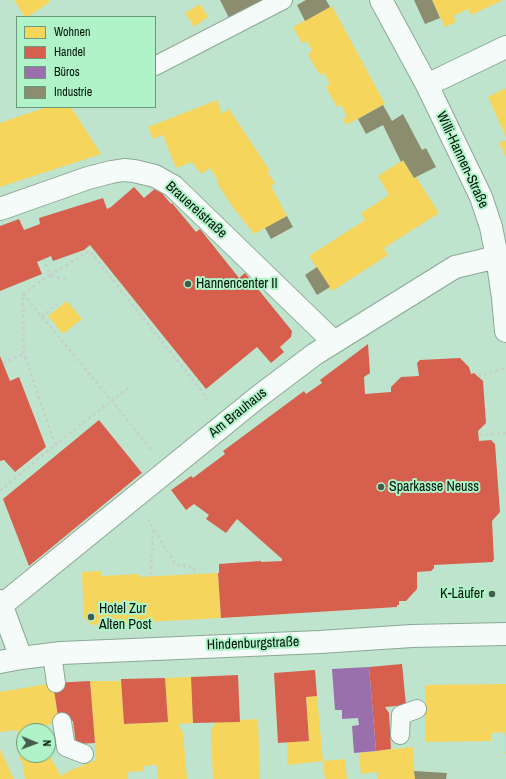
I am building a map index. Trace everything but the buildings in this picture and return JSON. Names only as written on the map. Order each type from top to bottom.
[{"type":"street","name":"Willi-Hannen-Straße","points":[[382,0],[427,85],[481,197],[491,227],[497,257],[506,331]]},
{"type":"street","points":[[427,85],[506,47]]},
{"type":"street","name":"Brauereistraße","points":[[0,209],[88,178],[111,172],[124,170],[155,176],[173,186],[334,342]]},
{"type":"street","name":"Am Brauhaus","points":[[1,603],[290,372],[334,342],[455,267],[497,257]]},
{"type":"street","points":[[1,603],[21,658]]},
{"type":"street","name":"Hindenburgstraße","points":[[0,662],[52,654],[320,642],[412,636],[506,634]]},
{"type":"lane","points":[[156,65],[283,0]]},
{"type":"lane","points":[[52,654],[56,683]]},
{"type":"lane","points":[[400,735],[401,715],[417,709]]},
{"type":"lane","points":[[62,722],[66,747],[84,754]]},
{"type":"path","points":[[23,294],[90,252],[226,422]]},
{"type":"path","points":[[44,259],[50,276]]},
{"type":"path","points":[[50,276],[66,280]]},
{"type":"path","points":[[23,294],[167,470]]},
{"type":"path","points":[[23,294],[24,354],[55,445]]},
{"type":"path","points":[[42,317],[56,304],[58,308]]},
{"type":"path","points":[[3,363],[24,354]]},
{"type":"path","points":[[478,376],[506,368]]},
{"type":"path","points":[[0,491],[55,445],[128,388]]},
{"type":"path","points":[[479,435],[506,433]]},
{"type":"path","points":[[136,496],[153,529],[176,565],[194,567],[195,574]]},
{"type":"path","points":[[152,577],[153,529]]},
{"type":"place","name":"Hannencenter II","points":[[188,284]]},
{"type":"place","name":"Sparkasse Neuss","points":[[381,487]]},
{"type":"place","name":"K-Läufer","points":[[492,594]]},
{"type":"place","name":"Hotel Zur Alten Post","points":[[91,617]]}]
